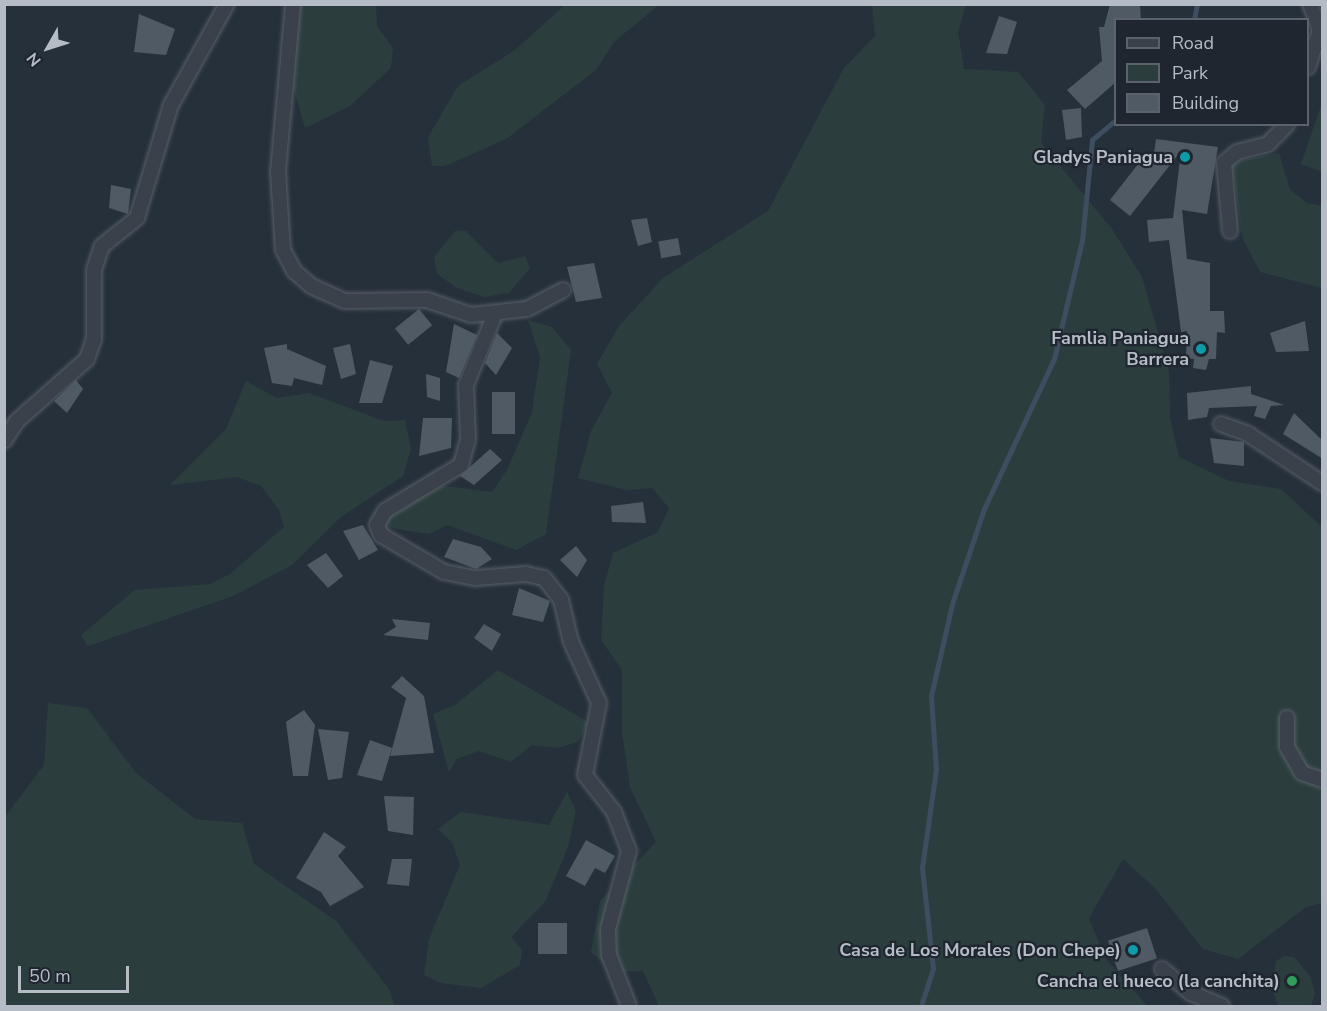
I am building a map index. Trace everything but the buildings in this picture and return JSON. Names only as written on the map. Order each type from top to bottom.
[{"type":"street","points":[[4,441],[17,421],[87,359],[94,339],[94,270],[102,246],[136,218],[171,105],[227,4]]},
{"type":"street","points":[[293,4],[279,118],[278,181],[284,250],[294,271],[312,286],[345,301],[426,300],[471,315],[527,309],[563,290]]},
{"type":"street","points":[[1309,64],[1320,30],[1310,4]]},
{"type":"street","points":[[1230,231],[1224,163],[1237,152],[1268,144],[1285,126]]},
{"type":"street","points":[[495,314],[466,385],[468,438],[461,465],[385,511],[377,525],[381,535],[444,572],[476,578],[526,574],[544,578],[561,600],[570,642],[599,703],[585,775],[614,812],[629,851],[608,929],[609,954],[629,1006]]},
{"type":"street","points":[[1221,424],[1248,434],[1323,483]]},
{"type":"street","points":[[1287,718],[1287,747],[1302,773],[1323,780]]},
{"type":"street","points":[[1162,969],[1191,993],[1222,1006]]},
{"type":"green space","points":[[300,5],[376,5],[377,26],[393,48],[391,68],[350,106],[305,128],[289,72]]},
{"type":"green space","points":[[565,5],[659,5],[614,42],[596,70],[506,139],[445,166],[432,166],[428,137],[458,86],[515,50]]},
{"type":"green space","points":[[872,5],[966,5],[958,31],[964,69],[1018,72],[1045,105],[1041,143],[1112,229],[1142,277],[1169,371],[1170,418],[1179,457],[1229,481],[1281,489],[1322,527],[1322,903],[1306,907],[1238,959],[1203,949],[1155,888],[1123,859],[1089,918],[1105,958],[1147,1006],[659,1006],[643,971],[614,972],[591,952],[600,901],[656,842],[630,787],[622,732],[622,670],[601,640],[604,586],[613,553],[658,532],[669,508],[652,488],[627,490],[578,478],[591,431],[612,393],[597,364],[619,326],[663,278],[768,211],[844,68],[875,36]]},
{"type":"green space","points":[[1322,103],[1322,172],[1301,164]]},
{"type":"green space","points":[[1279,153],[1290,190],[1307,203],[1322,206],[1322,288],[1260,272],[1242,237],[1232,162]]},
{"type":"green space","points":[[456,230],[466,231],[498,263],[525,256],[530,268],[509,293],[484,297],[457,288],[437,274],[434,257]]},
{"type":"green space","points":[[528,320],[552,327],[571,350],[546,534],[516,550],[447,525],[429,534],[390,528],[384,520],[413,494],[445,486],[492,492],[507,470],[532,412],[540,357]]},
{"type":"green space","points":[[246,381],[277,398],[309,393],[384,421],[405,420],[411,449],[403,476],[341,517],[292,565],[233,596],[88,646],[81,635],[135,590],[210,584],[230,574],[284,527],[279,510],[261,486],[237,477],[170,485],[226,429]]},
{"type":"green space","points":[[498,670],[588,722],[578,742],[557,748],[532,745],[511,762],[479,751],[457,759],[449,772],[433,714],[455,705]]},
{"type":"green space","points":[[48,703],[87,708],[136,773],[195,819],[242,823],[254,864],[336,921],[389,989],[395,1006],[5,1006],[5,817],[44,765]]},
{"type":"green space","points":[[567,792],[576,811],[568,847],[545,902],[511,937],[522,950],[520,965],[481,988],[441,983],[424,975],[429,939],[460,865],[452,842],[438,829],[461,812],[549,825]]},
{"type":"green space","name":"Cancha el hueco (la canchita)","points":[[1284,956],[1294,957],[1310,976],[1315,994],[1311,1006],[1278,1006],[1272,987],[1276,961]]},
{"type":"waterway","points":[[1194,18],[1197,4]]},
{"type":"waterway","points":[[921,1006],[933,969],[922,868],[936,770],[931,696],[952,604],[984,509],[1054,359],[1082,241],[1092,140],[1114,122]]},
{"type":"place","name":"Gladys Paniagua","points":[[1185,157]]},
{"type":"place","name":"Famlia Paniagua Barrera","points":[[1201,349]]},
{"type":"place","name":"Casa de Los Morales (Don Chepe)","points":[[1133,950]]},
{"type":"place","name":"Cancha el hueco (la canchita)","points":[[1292,981]]}]
